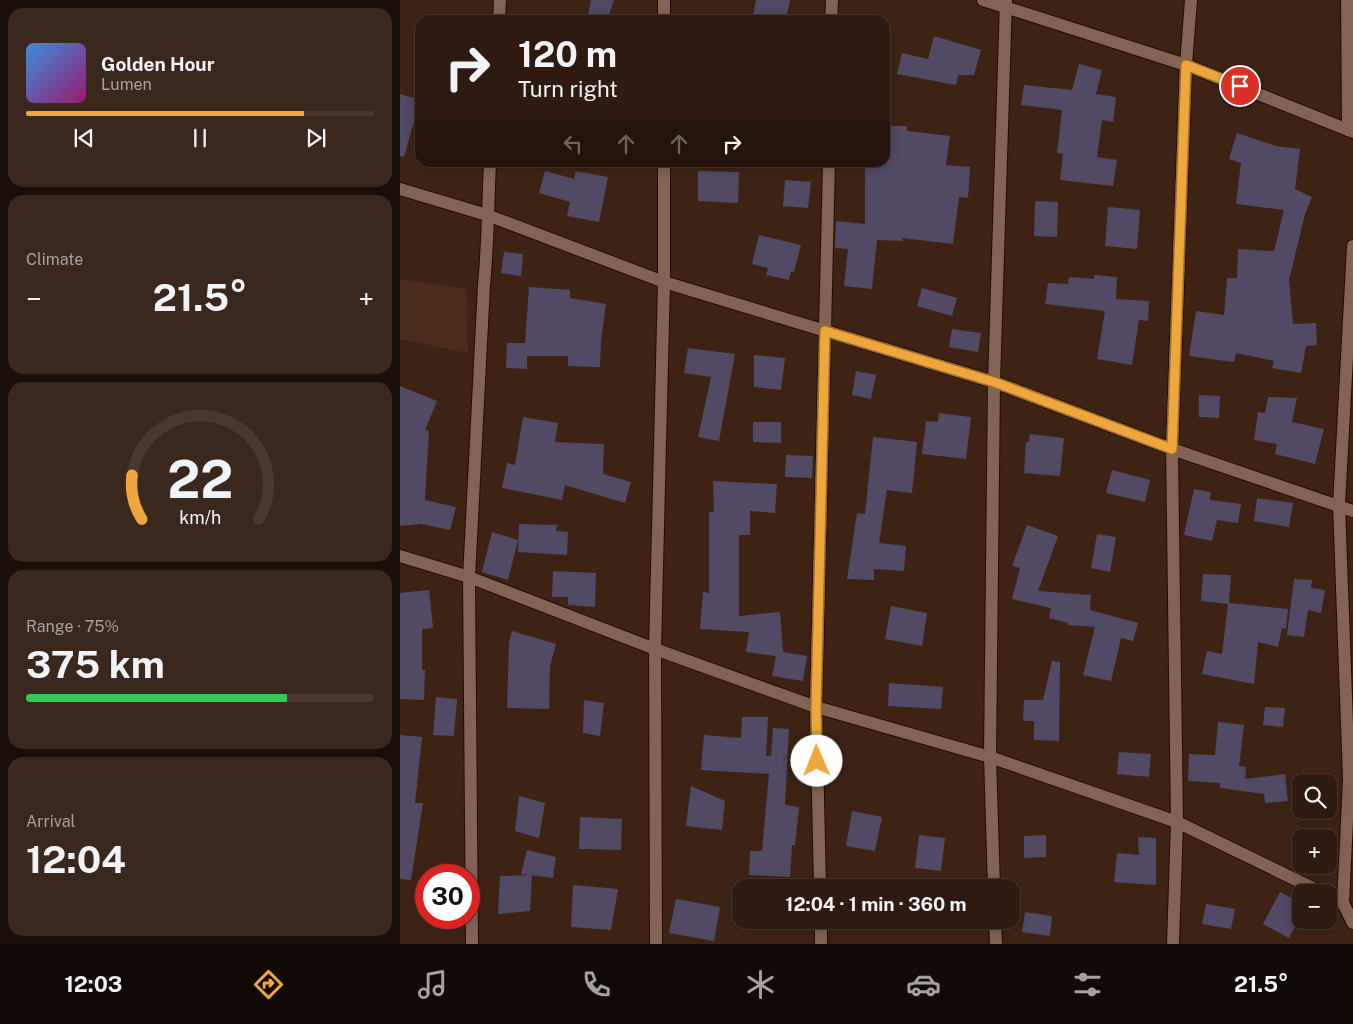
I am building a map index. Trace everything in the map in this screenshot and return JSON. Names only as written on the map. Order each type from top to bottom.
[{"type":"street","points":[[499,15],[500,0]]},
{"type":"street","points":[[664,0],[664,15]]},
{"type":"street","points":[[832,0],[832,15]]},
{"type":"street","points":[[983,0],[1006,4],[1186,65],[1351,131],[1347,0]]},
{"type":"street","points":[[1173,944],[1177,822],[1172,449],[1186,65],[1191,0]]},
{"type":"street","points":[[994,879],[990,757],[994,382],[1006,4]]},
{"type":"street","points":[[472,944],[469,577],[484,285],[488,244],[487,215],[490,167]]},
{"type":"street","points":[[656,944],[655,649],[664,282],[664,167]]},
{"type":"street","points":[[820,879],[816,707],[828,167]]},
{"type":"street","points":[[400,189],[487,215],[664,282],[994,382],[1172,449],[1353,511]]},
{"type":"street","points":[[1353,246],[1339,505],[1349,779],[1348,905],[1353,923]]},
{"type":"street","points":[[400,556],[469,577],[655,649],[816,707],[990,757],[1177,822],[1305,884]]},
{"type":"street","points":[[820,929],[821,944]]},
{"type":"street","points":[[995,929],[996,944]]},
{"type":"shaded area","points":[[400,279],[466,289],[468,353],[400,339]]},
{"type":"building","points":[[591,0],[614,0],[609,15],[588,15]]},
{"type":"building","points":[[756,0],[790,0],[787,15],[753,15]]},
{"type":"building","points":[[934,36],[981,50],[974,75],[958,75],[956,85],[897,74],[902,53],[928,59]]},
{"type":"building","points":[[1079,64],[1102,70],[1096,94],[1116,97],[1113,122],[1102,120],[1097,157],[1117,160],[1113,186],[1060,180],[1063,154],[1057,153],[1062,110],[1021,105],[1024,85],[1072,90]]},
{"type":"building","points":[[400,94],[415,98],[415,118],[404,157],[400,156]]},
{"type":"building","points":[[890,126],[907,126],[907,131],[950,136],[946,165],[970,167],[968,198],[959,197],[953,244],[902,238],[903,241],[877,240],[872,289],[844,286],[848,249],[835,248],[836,221],[865,224],[865,167],[890,167]]},
{"type":"building","points":[[1237,133],[1276,146],[1300,149],[1295,189],[1312,197],[1305,214],[1289,280],[1293,324],[1316,323],[1317,345],[1306,346],[1301,373],[1272,368],[1274,361],[1236,353],[1234,362],[1189,356],[1196,311],[1224,315],[1227,278],[1237,278],[1238,249],[1274,251],[1284,210],[1236,204],[1241,163],[1229,159]]},
{"type":"building","points":[[545,171],[574,179],[576,171],[608,177],[599,222],[567,216],[570,202],[539,193]]},
{"type":"building","points":[[698,171],[739,172],[738,203],[698,201]]},
{"type":"building","points":[[785,180],[811,182],[808,208],[783,206]]},
{"type":"building","points":[[1035,201],[1058,202],[1057,237],[1034,236]]},
{"type":"building","points":[[1108,207],[1140,210],[1137,249],[1105,246]]},
{"type":"building","points":[[759,235],[801,245],[794,272],[791,271],[789,280],[766,275],[768,268],[752,264]]},
{"type":"building","points":[[504,252],[523,254],[521,276],[501,273]]},
{"type":"building","points":[[1094,275],[1117,277],[1116,299],[1149,301],[1148,321],[1139,320],[1132,365],[1097,359],[1105,311],[1045,304],[1048,283],[1068,284],[1069,277],[1094,279]]},
{"type":"building","points":[[529,287],[570,290],[570,298],[606,304],[600,367],[568,366],[568,356],[527,356],[527,369],[506,368],[507,343],[525,343]]},
{"type":"building","points":[[922,288],[957,298],[952,316],[917,306]]},
{"type":"building","points":[[952,329],[981,333],[978,352],[949,347]]},
{"type":"building","points":[[688,348],[735,354],[719,441],[698,437],[711,377],[684,373]]},
{"type":"building","points":[[754,355],[785,358],[781,390],[754,387]]},
{"type":"building","points":[[856,371],[876,375],[871,399],[852,395]]},
{"type":"building","points":[[400,386],[437,401],[425,430],[429,431],[425,500],[456,507],[450,530],[421,524],[400,526]]},
{"type":"building","points":[[1199,395],[1220,396],[1219,418],[1199,417]]},
{"type":"building","points":[[1268,397],[1297,398],[1292,422],[1324,429],[1315,464],[1275,454],[1277,444],[1254,440],[1258,412],[1265,413]]},
{"type":"building","points":[[939,413],[971,417],[966,459],[922,454],[926,421],[938,422]]},
{"type":"building","points":[[523,417],[558,423],[555,442],[604,444],[603,474],[631,482],[625,503],[565,485],[562,500],[502,488],[507,463],[515,465]]},
{"type":"building","points":[[753,422],[781,422],[781,443],[753,442]]},
{"type":"building","points":[[1030,434],[1064,438],[1060,476],[1024,473],[1026,442],[1029,442]]},
{"type":"building","points":[[873,437],[917,442],[912,493],[887,490],[879,543],[906,546],[904,571],[874,569],[874,580],[847,579],[857,513],[865,514]]},
{"type":"building","points":[[786,455],[813,456],[812,478],[785,477]]},
{"type":"building","points":[[1112,470],[1150,480],[1145,502],[1106,493]]},
{"type":"building","points":[[713,481],[777,484],[775,513],[750,511],[750,535],[739,535],[739,616],[780,612],[783,652],[807,656],[803,681],[772,676],[776,656],[746,652],[749,632],[700,629],[703,592],[709,593],[709,512],[714,512]]},
{"type":"building","points":[[1194,489],[1211,492],[1210,500],[1241,504],[1238,523],[1217,520],[1212,541],[1184,535]]},
{"type":"building","points":[[1257,498],[1293,503],[1289,527],[1254,521]]},
{"type":"building","points":[[519,524],[557,525],[556,531],[568,532],[567,555],[518,552]]},
{"type":"building","points":[[1027,525],[1058,536],[1038,591],[1091,595],[1090,610],[1138,623],[1133,641],[1121,638],[1111,681],[1083,675],[1095,627],[1068,625],[1068,623],[1049,618],[1051,608],[1012,599],[1020,568],[1012,566]]},
{"type":"building","points":[[492,532],[518,540],[508,580],[482,572]]},
{"type":"building","points":[[1097,534],[1116,537],[1110,572],[1091,568]]},
{"type":"building","points":[[553,571],[596,573],[595,607],[568,605],[568,597],[552,597]]},
{"type":"building","points":[[1203,574],[1231,575],[1229,603],[1288,609],[1286,629],[1282,628],[1278,647],[1258,642],[1254,684],[1202,674],[1207,651],[1222,654],[1228,604],[1201,601]]},
{"type":"building","points":[[1294,579],[1312,580],[1311,588],[1325,590],[1321,613],[1308,610],[1304,637],[1287,635]]},
{"type":"building","points":[[429,590],[433,628],[422,629],[422,670],[425,670],[424,700],[400,699],[400,593]]},
{"type":"building","points":[[891,606],[927,613],[922,646],[885,639]]},
{"type":"building","points":[[512,631],[556,644],[550,666],[549,709],[507,708],[509,642]]},
{"type":"building","points":[[1052,661],[1060,662],[1059,741],[1034,740],[1034,721],[1023,721],[1024,700],[1043,700]]},
{"type":"building","points":[[889,683],[943,687],[941,709],[888,706]]},
{"type":"building","points":[[436,697],[457,699],[454,736],[433,735]]},
{"type":"building","points":[[584,700],[604,703],[600,736],[583,733]]},
{"type":"building","points":[[1265,707],[1285,708],[1283,727],[1263,725]]},
{"type":"building","points":[[742,717],[768,717],[766,756],[771,756],[773,728],[789,729],[785,805],[799,807],[795,845],[792,845],[790,877],[749,875],[750,851],[762,851],[769,774],[701,770],[704,735],[741,738]]},
{"type":"building","points":[[1218,722],[1244,725],[1239,766],[1246,767],[1245,779],[1285,774],[1288,801],[1265,803],[1264,794],[1220,788],[1220,783],[1188,781],[1189,754],[1215,755]]},
{"type":"building","points":[[400,735],[422,737],[415,803],[423,803],[411,880],[400,879]]},
{"type":"building","points":[[1119,752],[1151,754],[1149,777],[1117,774]]},
{"type":"building","points":[[691,786],[725,801],[722,830],[686,826]]},
{"type":"building","points":[[519,796],[545,803],[539,838],[515,831]]},
{"type":"building","points":[[852,811],[882,817],[875,851],[846,846]]},
{"type":"building","points":[[580,817],[622,819],[621,850],[579,849]]},
{"type":"building","points":[[919,835],[945,838],[941,871],[915,868]]},
{"type":"building","points":[[1046,835],[1046,857],[1024,858],[1024,836]]},
{"type":"building","points":[[1138,837],[1156,838],[1156,885],[1114,882],[1117,853],[1139,855]]},
{"type":"building","points":[[527,850],[556,857],[553,878],[521,874]]},
{"type":"building","points":[[532,875],[530,911],[498,914],[500,876]]},
{"type":"building","points":[[573,885],[618,889],[611,930],[571,927]]},
{"type":"building","points":[[1280,892],[1292,898],[1292,929],[1294,929],[1289,938],[1263,924]]},
{"type":"building","points":[[676,899],[720,907],[714,941],[669,933]]},
{"type":"building","points":[[1206,904],[1235,909],[1231,929],[1202,924]]},
{"type":"building","points":[[1025,912],[1052,916],[1050,936],[1022,932]]},
{"type":"route","points":[[817,761],[816,707],[825,331],[994,382],[1172,449],[1186,65],[1240,86]]}]
